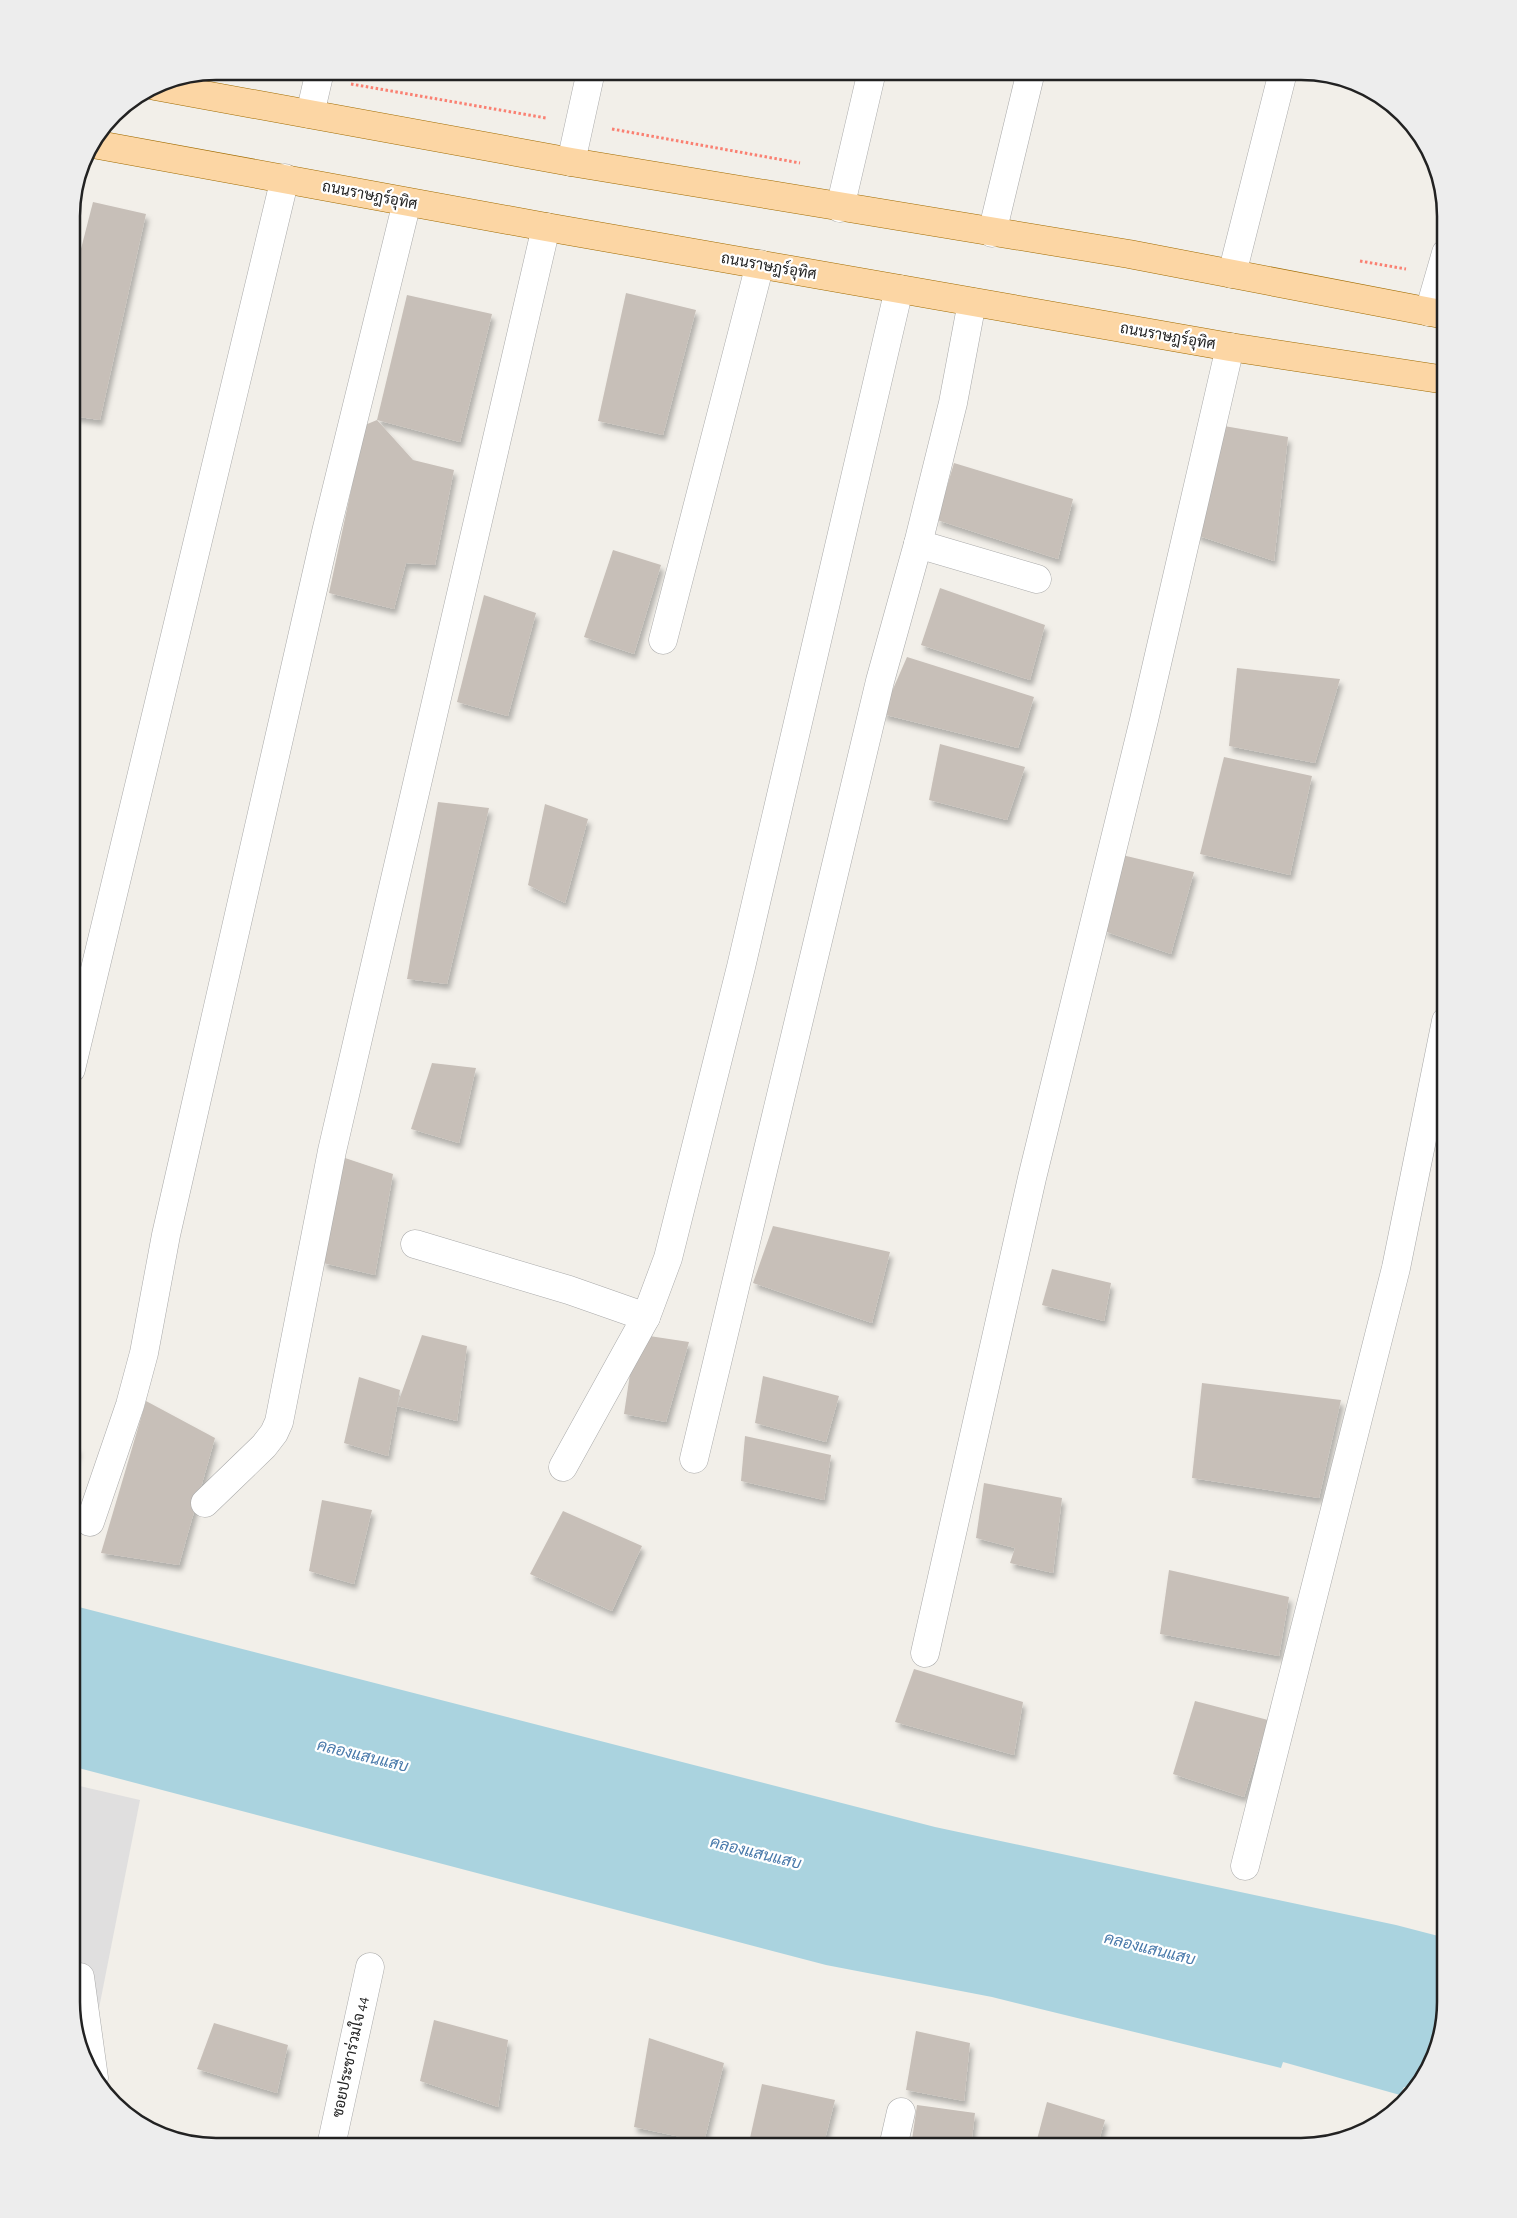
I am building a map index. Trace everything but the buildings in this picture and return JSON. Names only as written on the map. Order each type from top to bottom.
[{"type":"main road","points":[[169,89],[571,162],[840,208],[1129,254],[1437,314]]},
{"type":"main road","name":"ถนนราษฎร์อุทิศ","points":[[100,145],[546,227],[972,302],[1230,347],[1437,379]]},
{"type":"street","points":[[310,114],[318,80]]},
{"type":"street","points":[[571,162],[589,80]]},
{"type":"street","points":[[840,208],[870,80]]},
{"type":"street","points":[[992,233],[1028,80]]},
{"type":"street","points":[[1232,274],[1280,80]]},
{"type":"street","points":[[80,1032],[285,178]]},
{"type":"street","points":[[90,1522],[130,1405],[144,1353],[166,1235],[326,532],[407,202]]},
{"type":"street","points":[[205,1503],[264,1446],[274,1433],[279,1422],[334,1142],[546,227]]},
{"type":"street","points":[[663,640],[760,264]]},
{"type":"street","points":[[562,1467],[646,1316],[668,1258],[738,976],[849,509],[899,289]]},
{"type":"street","points":[[694,1459],[880,681],[918,544],[953,403],[972,302]]},
{"type":"street","points":[[925,1652],[1032,1178],[1144,720],[1230,347]]},
{"type":"street","points":[[918,544],[1037,579]]},
{"type":"street","points":[[1245,1866],[1396,1268],[1437,1065]]},
{"type":"street","points":[[415,1244],[570,1290],[646,1316]]},
{"type":"street","name":"ซอยประชาร่วมใจ 44","points":[[333,2138],[370,1967]]},
{"type":"street","points":[[80,1977],[91,2056]]},
{"type":"street","points":[[896,2138],[901,2112]]},
{"type":"shaded area","points":[[80,1786],[140,1800],[90,2054],[81,2020],[80,2002]]},
{"type":"water","name":"คลองแสนแสบ","points":[[80,1607],[935,1827],[1396,1925],[1437,1936],[1436,2020],[1427,2054],[1419,2070],[1409,2085],[1404,2087],[1400,2095],[1283,2062],[1281,2068],[992,1997],[826,1965],[80,1768]]}]
